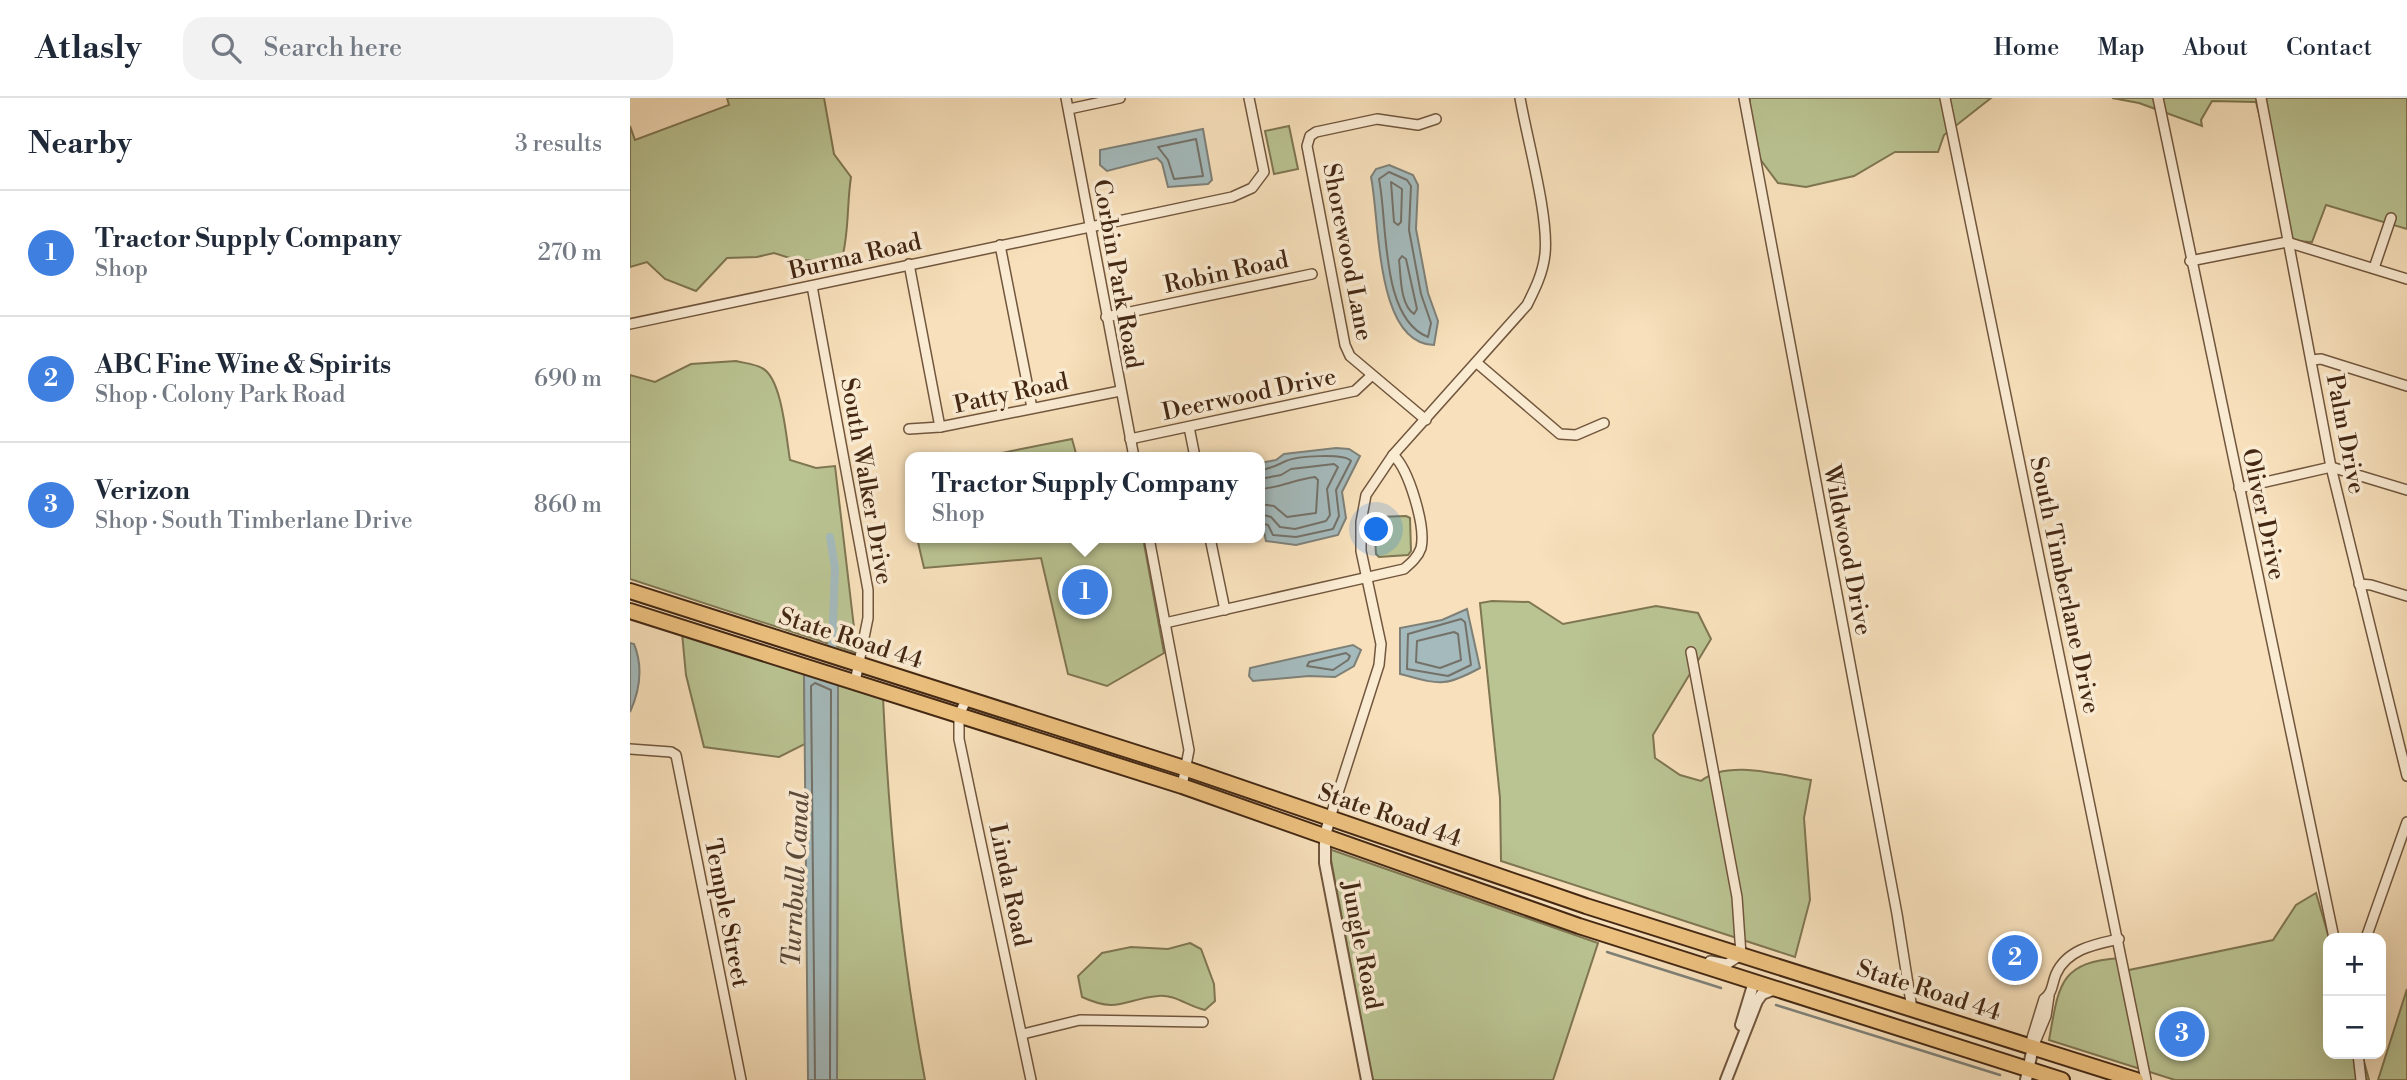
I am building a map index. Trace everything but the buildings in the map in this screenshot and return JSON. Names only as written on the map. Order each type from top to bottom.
[{"type":"main road","name":"State Road 44","points":[[630,591],[1187,769],[1507,880],[2136,1080]]},
{"type":"main road","points":[[636,612],[645,596]]},
{"type":"main road","name":"State Road 44","points":[[636,612],[1182,786],[1586,928],[2027,1075],[2063,1080]]},
{"type":"main road","points":[[1754,982],[1763,973],[1771,972],[1864,1001],[1907,1007]]},
{"type":"street","name":"Corbin Park Road","points":[[1066,98],[1133,452]]},
{"type":"street","points":[[1069,109],[1120,98]]},
{"type":"street","name":"Burma Road","points":[[630,324],[1232,197],[1252,188],[1264,172],[1249,98]]},
{"type":"street","points":[[1330,818],[1379,665],[1381,644],[1362,551],[1361,522],[1366,495],[1393,455],[1527,305],[1541,277],[1545,230],[1520,98]]},
{"type":"street","name":"Wildwood Drive","points":[[1744,98],[1895,901],[1907,1007]]},
{"type":"street","name":"South Timberlane Drive","points":[[1945,98],[2146,1080]]},
{"type":"street","name":"Oliver Drive","points":[[2158,98],[2190,261],[2333,933]]},
{"type":"street","name":"Palm Drive","points":[[2261,98],[2279,181],[2287,242],[2331,467],[2407,776]]},
{"type":"street","name":"Shorewood Lane","points":[[1426,420],[1349,356],[1307,140],[1316,132],[1377,119],[1418,125],[1436,119]]},
{"type":"street","points":[[2374,268],[2391,218]]},
{"type":"street","points":[[2190,261],[2287,242],[2407,279]]},
{"type":"street","points":[[1000,245],[1032,408]]},
{"type":"street","points":[[909,264],[940,427]]},
{"type":"street","name":"Robin Road","points":[[1106,317],[1312,274]]},
{"type":"street","name":"South Walker Drive","points":[[813,286],[868,590],[868,618],[855,682]]},
{"type":"street","points":[[2312,360],[2321,359],[2407,386]]},
{"type":"street","points":[[1477,363],[1560,434],[1576,435],[1604,423]]},
{"type":"street","name":"Deerwood Drive","points":[[1130,439],[1355,391],[1371,376]]},
{"type":"street","name":"Patty Road","points":[[909,429],[940,427],[1120,391]]},
{"type":"street","points":[[1189,427],[1194,452]]},
{"type":"street","points":[[1165,623],[1404,569],[1415,560],[1422,537],[1409,476],[1393,455]]},
{"type":"street","points":[[2239,488],[2331,467],[2407,490]]},
{"type":"street","points":[[1150,543],[1189,750],[1182,786]]},
{"type":"street","points":[[1211,543],[1225,610]]},
{"type":"street","points":[[2359,584],[2407,596]]},
{"type":"street","points":[[1586,928],[1718,964],[1727,964],[1741,955],[1737,897],[1691,652]]},
{"type":"street","name":"Linda Road","points":[[967,698],[959,715],[959,739],[1031,1080]]},
{"type":"street","name":"Temple Street","points":[[630,749],[674,754],[741,1080]]},
{"type":"street","name":"Jungle Road","points":[[1330,818],[1325,835],[1325,863],[1367,1080]]},
{"type":"street","points":[[2368,933],[2407,822]]},
{"type":"street","points":[[2027,1075],[2033,1047],[2051,1001],[2049,996],[2056,972],[2071,955],[2119,939]]},
{"type":"street","points":[[1734,1058],[1754,982]]},
{"type":"street","points":[[1726,1080],[1757,1002],[1762,993],[1775,989]]},
{"type":"street","points":[[1023,1034],[1080,1020],[1203,1022]]},
{"type":"street","points":[[2359,1059],[2361,1080]]},
{"type":"green space","points":[[727,98],[824,98],[834,154],[851,177],[845,245],[843,254],[829,261],[796,260],[774,253],[757,257],[727,258],[696,291],[665,279],[647,262],[630,267],[630,126],[635,140],[729,105]]},
{"type":"green space","points":[[1750,98],[1991,98],[1944,135],[1938,152],[1895,152],[1854,176],[1806,187],[1778,183],[1748,143]]},
{"type":"green space","points":[[2112,98],[2407,98],[2407,229],[2326,205],[2312,242],[2292,241],[2256,102],[2212,101],[2201,120],[2202,126],[2139,103]]},
{"type":"green space","points":[[1289,126],[1298,169],[1274,174],[1265,131]]},
{"type":"green space","points":[[736,361],[762,368],[774,383],[782,409],[790,460],[816,468],[835,466],[857,653],[630,579],[630,375],[655,382],[691,364]]},
{"type":"green space","points":[[1072,439],[1076,452],[1006,452]]},
{"type":"green space","points":[[1376,517],[1410,518],[1411,551],[1408,555],[1379,557],[1376,554],[1374,520]]},
{"type":"green space","points":[[918,543],[1144,543],[1164,653],[1107,686],[1068,674],[1041,558],[924,568]]},
{"type":"green space","points":[[1529,602],[1563,624],[1656,606],[1698,613],[1711,639],[1653,735],[1655,758],[1680,775],[1701,781],[1712,774],[1739,770],[1769,772],[1811,780],[1804,818],[1810,900],[1795,957],[1501,861],[1500,798],[1480,603]]},
{"type":"green space","points":[[682,633],[804,672],[805,744],[779,757],[704,747],[686,675]]},
{"type":"green space","points":[[838,683],[883,697],[897,889],[925,1080],[837,1080]]},
{"type":"green space","points":[[1329,849],[1598,943],[1553,1080],[1372,1080]]},
{"type":"green space","points":[[2316,893],[2328,933],[2323,933],[2323,1059],[2363,1059],[2369,1080],[2175,1080],[2049,1040],[2060,991],[2073,971],[2100,960],[2120,958],[2124,971],[2273,940],[2296,905]]},
{"type":"green space","points":[[1190,943],[1201,949],[1214,984],[1215,1001],[1205,1010],[1164,996],[1113,1005],[1082,997],[1078,976],[1102,953],[1131,947],[1168,949]]},
{"type":"green space","points":[[2407,989],[2407,1080],[2378,1080]]},
{"type":"water","points":[[1203,129],[1212,180],[1208,184],[1168,187],[1162,163],[1157,158],[1107,171],[1100,165],[1100,150]]},
{"type":"water","points":[[1389,165],[1413,175],[1418,185],[1416,229],[1428,293],[1438,321],[1434,345],[1415,339],[1401,324],[1391,303],[1384,277],[1371,177],[1376,169]]},
{"type":"water","points":[[1336,448],[1349,449],[1360,456],[1342,492],[1346,518],[1338,535],[1296,545],[1266,541],[1265,462],[1276,460],[1284,454]]},
{"type":"water","points":[[1467,609],[1480,668],[1457,679],[1441,682],[1400,674],[1400,628],[1442,620]]},
{"type":"water","points":[[630,643],[634,644],[637,652],[639,669],[638,687],[630,712]]},
{"type":"water","points":[[1353,645],[1361,650],[1354,666],[1335,677],[1309,676],[1253,681],[1249,676],[1250,668]]},
{"type":"water","points":[[804,672],[838,683],[837,1080],[808,1080]]},
{"type":"waterway","points":[[830,537],[835,568],[832,648]]},
{"type":"waterway","points":[[1607,952],[1721,988]]},
{"type":"waterway","points":[[1776,1005],[2000,1075]]},
{"type":"place","name":"Tractor Supply Company","points":[[1085,592]]},
{"type":"place","name":"ABC Fine Wine & Spirits","points":[[2015,958]]},
{"type":"place","name":"Verizon","points":[[2182,1034]]},
{"type":"water label","name":"Turnbull Canal","points":[[795,879]]}]
